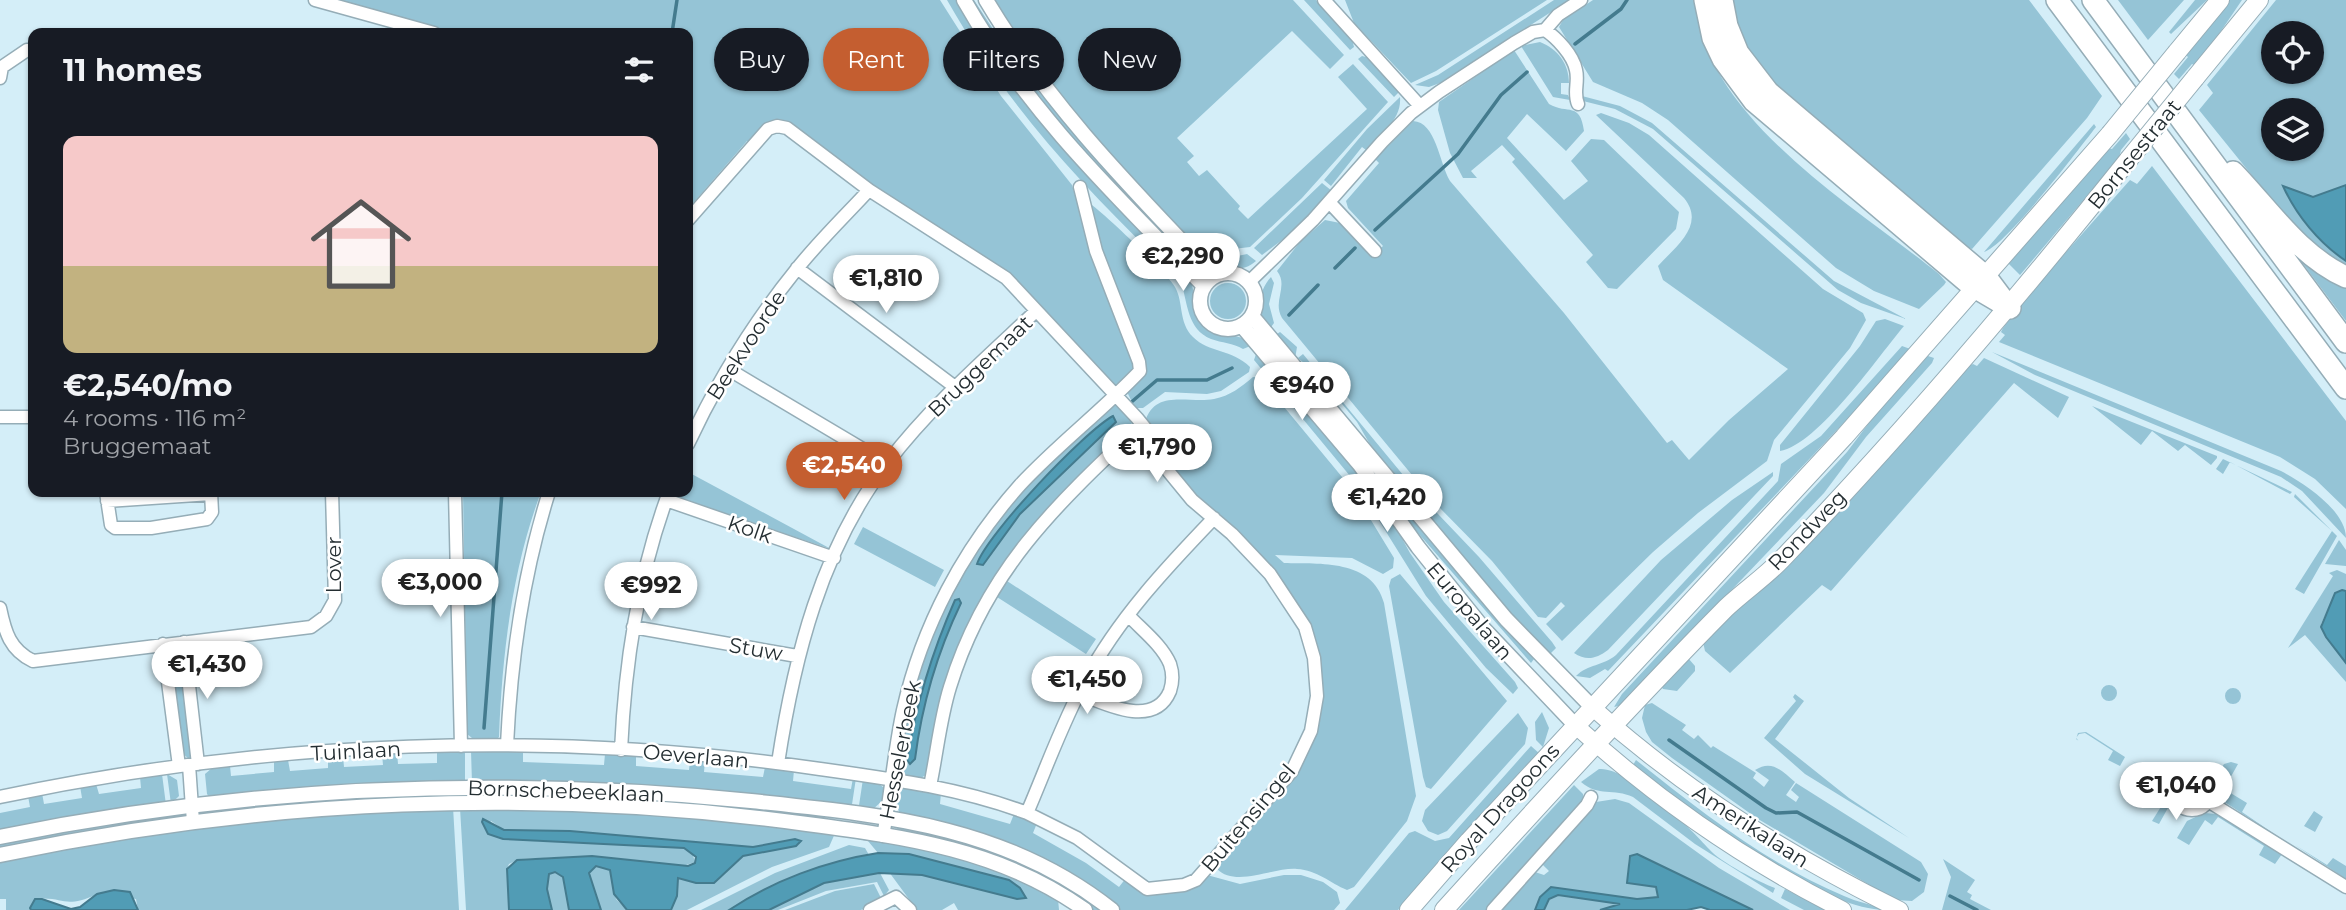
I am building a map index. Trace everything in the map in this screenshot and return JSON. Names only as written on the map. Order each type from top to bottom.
[{"type":"highway","points":[[1705,0],[1713,38],[1723,59],[1754,101],[1981,283]]},
{"type":"highway","points":[[1722,0],[1727,26],[1738,53],[1768,92],[2010,308]]},
{"type":"highway","points":[[2051,0],[2076,27]]},
{"type":"highway","points":[[2057,0],[2346,388]]},
{"type":"highway","points":[[2092,0],[2346,342]]},
{"type":"highway","points":[[2175,111],[2290,235],[2312,256],[2346,277]]},
{"type":"main road","name":"Bornsestraat","points":[[1981,283],[2110,134],[2220,0]]},
{"type":"main road","name":"Bornsestraat","points":[[2010,308],[2259,0]]},
{"type":"main road","name":"Rondweg","points":[[1592,707],[1920,353],[1981,283]]},
{"type":"main road","name":"Rondweg","points":[[1595,744],[1728,606],[1779,562],[2010,308]]},
{"type":"main road","name":"Royal Dragoons","points":[[1409,910],[1592,707]]},
{"type":"main road","name":"Amerikalaan","points":[[1592,707],[1684,783],[1756,833],[1829,875],[1900,910]]},
{"type":"main road","name":"Amerikalaan","points":[[1575,725],[1595,744],[1701,826],[1759,863],[1843,909]]},
{"type":"main road","name":"Royal Dragoons","points":[[1444,910],[1595,744]]},
{"type":"street","points":[[315,0],[416,28]]},
{"type":"street","points":[[964,0],[1009,70],[1063,141],[1210,281]]},
{"type":"street","points":[[986,0],[1032,70],[1079,130],[1210,281]]},
{"type":"street","points":[[1324,0],[1420,106]]},
{"type":"street","points":[[1340,0],[1340,17]]},
{"type":"street","points":[[1249,282],[1330,203],[1387,136],[1420,106],[1514,43],[1533,32],[1545,30],[1558,15],[1581,0]]},
{"type":"street","points":[[1545,30],[1556,37],[1576,70],[1575,95],[1578,104]]},
{"type":"street","points":[[0,78],[2,68],[28,50]]},
{"type":"street","name":"Buitensingel","points":[[693,214],[768,129],[777,126],[787,128],[869,190],[1006,278],[1139,421],[1150,434],[1169,472],[1192,500],[1270,574],[1290,600],[1305,627],[1311,648],[1317,696],[1311,731],[1292,771],[1196,880],[1184,885],[1147,888],[1077,838],[1027,813],[983,797],[930,786]]},
{"type":"street","name":"Hesselerbeek","points":[[883,836],[903,710],[930,624],[950,584],[985,531],[1022,484],[1116,396],[1141,367],[1096,251],[1080,187]]},
{"type":"street","name":"Beekvoorde","points":[[693,434],[727,369],[797,268],[869,190]]},
{"type":"street","points":[[1330,203],[1375,251]]},
{"type":"street","points":[[797,268],[955,387]]},
{"type":"street","points":[[1236,274],[1249,282],[1256,297],[1247,321],[1221,329],[1207,320],[1200,305],[1210,281],[1236,274]]},
{"type":"street","name":"Bruggemaat","points":[[778,763],[797,656],[834,558],[886,463],[955,387],[1036,311]]},
{"type":"street","name":"Europalaan","points":[[1247,321],[1506,618],[1592,707]]},
{"type":"street","name":"Europalaan","points":[[1247,321],[1360,465],[1461,602],[1499,647],[1575,725]]},
{"type":"street","points":[[727,369],[886,463]]},
{"type":"street","points":[[0,417],[28,417]]},
{"type":"street","name":"Hesselerbeek","points":[[930,786],[949,689],[969,633],[996,585],[1013,556],[1040,523],[1139,421]]},
{"type":"street","points":[[107,497],[109,520],[115,528],[151,528],[208,519],[212,512],[211,497]]},
{"type":"street","name":"Lover","points":[[0,608],[10,643],[20,654],[33,661],[311,627],[326,616],[335,600],[332,497]]},
{"type":"street","points":[[455,497],[461,746]]},
{"type":"street","points":[[507,745],[514,654],[533,550],[548,497]]},
{"type":"street","points":[[621,750],[633,627],[642,578],[668,497]]},
{"type":"street","name":"Kolk","points":[[671,497],[834,558]]},
{"type":"street","points":[[1027,813],[1079,693],[1128,615],[1214,518]]},
{"type":"street","points":[[1079,693],[1119,710],[1135,712],[1156,707],[1166,699],[1173,683],[1171,666],[1164,653],[1128,615]]},
{"type":"street","name":"Stuw","points":[[633,627],[797,656]]},
{"type":"street","points":[[184,642],[193,822]]},
{"type":"street","points":[[163,644],[189,765]]},
{"type":"street","name":"Oeverlaan","points":[[461,746],[507,745],[621,750],[778,763],[930,786]]},
{"type":"street","name":"Tuinlaan","points":[[0,797],[189,765],[335,752],[461,746]]},
{"type":"street","name":"Bornschebeeklaan","points":[[0,837],[192,805],[380,789],[535,788],[704,797],[887,819],[963,834],[998,844],[1053,869],[1112,910]]},
{"type":"street","points":[[1493,910],[1587,805],[1591,797]]},
{"type":"street","points":[[2208,801],[2346,887]]},
{"type":"street","name":"Bornschebeeklaan","points":[[0,855],[193,822],[356,807],[538,803],[754,817],[959,849],[1026,874],[1075,907]]},
{"type":"street","points":[[1075,907],[1083,888]]},
{"type":"street","points":[[870,910],[896,897],[909,910]]},
{"type":"shaded area","points":[[336,0],[940,0],[958,28],[943,28],[943,91],[998,91],[1072,185],[1093,258],[1135,369],[1114,386],[1036,303],[787,124],[750,143],[747,141],[693,203],[693,28],[439,28]]},
{"type":"shaded area","points":[[947,0],[960,0],[977,28],[964,28]]},
{"type":"shaded area","points":[[968,0],[974,0],[992,28],[988,28]]},
{"type":"shaded area","points":[[990,0],[1293,0],[1344,55],[1330,69],[1292,31],[1177,138],[1194,156],[1187,162],[1199,176],[1207,170],[1240,206],[1238,209],[1248,219],[1367,109],[1338,77],[1353,64],[1388,102],[1302,198],[1250,247],[1225,250],[1209,241],[1198,253],[1090,138],[1056,91],[1064,91],[1064,28],[1010,28]]},
{"type":"shaded area","points":[[1304,0],[1316,0],[1352,39],[1354,47],[1350,50]]},
{"type":"shaded area","points":[[1345,0],[1547,0],[1436,71],[1411,83],[1354,23]]},
{"type":"shaded area","points":[[1554,0],[1570,0],[1440,83],[1429,87],[1415,85],[1438,75]]},
{"type":"shaded area","points":[[1593,0],[1695,0],[1704,43],[1725,83],[1754,120],[1789,156],[1827,189],[1939,274],[1946,282],[1944,285],[1919,309],[1874,291],[1836,268],[1668,120],[1642,103],[1593,82],[1559,27],[1563,20]]},
{"type":"shaded area","points":[[1729,0],[2029,0],[2102,96],[2087,118],[1972,249],[1958,243],[1773,87],[1744,49]]},
{"type":"shaded area","points":[[2118,0],[2184,0],[2148,40]]},
{"type":"shaded area","points":[[2195,0],[2207,0],[2171,34],[2169,32]]},
{"type":"shaded area","points":[[2228,0],[2242,0],[2202,59],[2196,66],[2192,64],[2179,79],[2174,74],[2188,57],[2185,54]]},
{"type":"shaded area","points":[[2276,0],[2346,0],[2346,185],[2313,197],[2283,187],[2310,228],[2346,261],[2346,269],[2301,236],[2199,110],[2213,93],[2207,85]]},
{"type":"shaded area","points":[[1540,42],[1552,49],[1565,64],[1569,83],[1561,83],[1561,94],[1568,95],[1570,100],[1553,97],[1521,46]]},
{"type":"shaded area","points":[[1514,50],[1549,104],[1576,112],[1582,122],[1584,131],[1566,151],[1527,114],[1507,138],[1564,200],[1588,181],[1571,161],[1591,139],[1604,140],[1679,212],[1676,229],[1617,289],[1608,288],[1586,262],[1593,255],[1512,162],[1515,159],[1502,145],[1471,171],[1477,178],[1463,178],[1450,153],[1438,110],[1439,102]]},
{"type":"shaded area","points":[[1362,56],[1370,58],[1397,88],[1399,92],[1394,97],[1358,59]]},
{"type":"shaded area","points":[[1007,91],[1031,91],[1182,268],[1179,271],[1170,271],[1106,207]]},
{"type":"shaded area","points":[[1033,91],[1038,91],[1192,258],[1187,263],[1071,144]]},
{"type":"shaded area","points":[[1582,96],[1620,106],[1652,123],[1834,281],[1906,319],[1861,303],[1838,290],[1653,129],[1615,109],[1583,101]]},
{"type":"shaded area","points":[[1400,97],[1398,113],[1394,120],[1366,150],[1362,147],[1331,186],[1324,180],[1367,129]]},
{"type":"shaded area","points":[[1601,113],[1629,123],[1649,135],[1823,289],[1863,313],[1866,320],[1850,348],[1774,440],[1767,461],[1698,513],[1653,552],[1562,641],[1546,624],[1565,606],[1561,602],[1546,618],[1538,617],[1492,561],[1436,504],[1282,318],[1279,312],[1281,282],[1277,271],[1300,242],[1325,220],[1340,223],[1372,256],[1383,246],[1348,208],[1346,201],[1379,163],[1375,159],[1413,121],[1421,123],[1432,135],[1450,181],[1564,313],[1667,443],[1672,440],[1689,460],[1729,420],[1788,369],[1663,280],[1658,266],[1686,235],[1692,217],[1690,208],[1684,198],[1596,115]]},
{"type":"shaded area","points":[[2094,124],[2096,127],[2025,216],[1995,246],[1984,252]]},
{"type":"shaded area","points":[[2126,133],[2130,139],[2121,150],[2119,158],[2020,275],[2008,263],[2107,148],[2112,149]]},
{"type":"shaded area","points":[[2152,166],[2346,421],[2346,509],[2315,479],[2280,457],[1999,342],[2005,335],[2001,332],[2003,328],[2065,253],[2130,180],[2137,184]]},
{"type":"shaded area","points":[[1322,183],[1332,191],[1293,232],[1262,255],[1254,248]]},
{"type":"shaded area","points":[[2346,185],[2346,261],[2309,228],[2283,186],[2313,197]]},
{"type":"shaded area","points":[[1089,203],[1170,280],[1178,293],[1185,325],[1193,337],[1206,346],[1243,361],[1250,367],[1249,372],[1221,391],[1207,394],[1165,392],[1143,408],[1135,408],[1127,392],[1140,377],[1098,250]]},
{"type":"shaded area","points":[[2285,240],[2346,285],[2346,321]]},
{"type":"shaded area","points":[[1210,253],[1228,258],[1247,254],[1256,261],[1243,268],[1230,269],[1203,258]]},
{"type":"shaded area","points":[[1187,274],[1196,310],[1202,322],[1213,331],[1241,337],[1253,345],[1243,349],[1211,339],[1197,329],[1190,315],[1181,282]]},
{"type":"shaded area","points":[[1271,277],[1274,283],[1269,304],[1274,323],[1269,330],[1262,317],[1260,303],[1263,289]]},
{"type":"shaded area","points":[[1228,283],[1241,288],[1246,301],[1241,314],[1228,319],[1215,314],[1210,301],[1215,288]]},
{"type":"shaded area","points":[[1885,319],[1904,326],[1830,416],[1795,445],[1780,451],[1780,445],[1860,346],[1876,321]]},
{"type":"shaded area","points":[[1280,332],[1297,347],[1295,359],[1274,336]]},
{"type":"shaded area","points":[[1268,341],[1534,659],[1531,663],[1412,526]]},
{"type":"shaded area","points":[[1902,346],[1913,350],[1608,671],[1605,669],[1590,678],[1576,676],[1616,655],[1778,481],[1781,464],[1821,436]]},
{"type":"shaded area","points":[[1257,351],[1382,502],[1410,553],[1444,602],[1515,682],[1518,688],[1513,694],[1486,668],[1426,596],[1355,482],[1254,360]]},
{"type":"shaded area","points":[[1992,352],[2281,471],[2311,490],[2331,508],[2339,517],[2346,538],[2302,491],[2281,477],[2035,375]]},
{"type":"shaded area","points":[[1303,354],[1418,493],[1479,557],[1552,642],[1556,648],[1550,654],[1382,465],[1357,422],[1318,375],[1298,358]]},
{"type":"shaded area","points":[[1928,356],[1934,358],[1932,363],[1866,437],[1824,493],[1622,705],[1614,707],[1622,694],[1847,452],[1884,403]]},
{"type":"shaded area","points":[[1984,358],[2069,397],[2058,418],[2014,383],[1831,591],[1822,585],[1730,673],[1705,651],[1703,642],[1966,368],[1973,364],[1977,366]]},
{"type":"shaded area","points":[[1253,377],[1260,378],[1352,489],[1394,558],[1393,568],[1383,574],[1352,558],[1275,555],[1284,563],[1328,564],[1357,571],[1378,589],[1384,603],[1416,796],[1407,821],[1354,887],[1347,890],[1304,870],[1287,869],[1234,877],[1217,869],[1217,863],[1288,782],[1317,723],[1303,614],[1182,484],[1145,422],[1150,411],[1165,401],[1220,398],[1235,391]]},
{"type":"shaded area","points":[[1113,405],[1119,406],[1132,420],[1131,428],[1038,519],[993,579],[976,609],[926,775],[919,779],[903,775],[899,767],[914,693],[938,623],[971,558],[1016,497]]},
{"type":"shaded area","points":[[2092,406],[2217,458],[2211,465],[2185,445],[2178,451],[2152,431],[2141,445]]},
{"type":"shaded area","points":[[1113,416],[1116,422],[1020,514],[983,565],[977,564],[999,530],[1038,484],[1081,441]]},
{"type":"shaded area","points":[[2223,459],[2230,462],[2223,474],[2216,469]]},
{"type":"shaded area","points":[[2236,465],[2292,492],[2290,494]]},
{"type":"shaded area","points":[[1773,472],[1773,476],[1608,650],[1591,658],[1574,653],[1661,560],[1732,500]]},
{"type":"shaded area","points":[[693,475],[831,549],[677,498],[693,497]]},
{"type":"shaded area","points":[[2295,494],[2332,531],[2294,497]]},
{"type":"shaded area","points":[[463,497],[539,497],[523,551],[510,613],[499,737],[494,742],[477,742],[467,734]]},
{"type":"shaded area","points":[[863,527],[944,570],[935,587],[854,544]]},
{"type":"shaded area","points":[[2332,531],[2337,536],[2304,594],[2295,589]]},
{"type":"shaded area","points":[[2339,540],[2346,550],[2346,566],[2325,564]]},
{"type":"shaded area","points":[[2337,570],[2346,574],[2346,591],[2336,592],[2321,624],[2326,637],[2346,663],[2346,682],[2305,635],[2288,648],[2333,576],[2329,573]]},
{"type":"shaded area","points":[[1400,574],[1507,701],[1431,789],[1426,787],[1423,777],[1389,586],[1391,579]]},
{"type":"shaded area","points":[[1007,581],[1096,639],[1086,654],[997,597]]},
{"type":"shaded area","points":[[2346,591],[2346,663],[2321,627],[2335,593]]},
{"type":"shaded area","points":[[959,599],[961,603],[932,679],[915,759],[910,764],[907,760],[926,678],[955,600]]},
{"type":"shaded area","points":[[174,648],[182,655],[193,753],[189,759],[181,752],[169,656]]},
{"type":"shaded area","points":[[1688,658],[1695,666],[1695,671],[1677,691],[1663,689],[1661,686]]},
{"type":"shaded area","points":[[2106,685],[2112,685],[2117,693],[2115,699],[2106,701],[2101,696],[2101,690]]},
{"type":"shaded area","points":[[2230,688],[2236,688],[2241,696],[2239,702],[2230,704],[2225,699],[2225,693]]},
{"type":"shaded area","points":[[1795,694],[1804,701],[1775,739],[1849,798],[1909,838],[1805,774],[1764,738],[1796,701],[1793,697]]},
{"type":"shaded area","points":[[1652,703],[1686,725],[1682,730],[1694,739],[1698,735],[1711,748],[1713,746],[1756,773],[1753,778],[1764,787],[1769,780],[1755,770],[1772,766],[1795,782],[1786,795],[1796,802],[1799,797],[1791,790],[1796,783],[1921,862],[1928,874],[1924,892],[1912,901],[1895,900],[1758,819],[1652,742],[1642,718],[1645,705]]},
{"type":"shaded area","points":[[1542,712],[1549,728],[1543,747],[1536,740],[1535,722]]},
{"type":"shaded area","points":[[1518,713],[1528,728],[1525,744],[1447,831],[1438,835],[1428,831],[1422,821],[1425,810]]},
{"type":"shaded area","points":[[2086,732],[2125,757],[2120,766],[2108,760],[2113,751],[2085,733],[2077,737],[2078,733]]},
{"type":"shaded area","points":[[1531,746],[1540,754],[1398,910],[1345,910],[1409,833],[1415,831],[1435,841],[1449,838]]},
{"type":"shaded area","points":[[465,751],[465,784],[210,798],[207,794],[205,774],[212,768],[230,766],[231,776],[274,772],[274,761],[288,760],[290,771],[328,768],[328,757],[343,756],[344,767],[383,765],[382,754],[397,753],[398,764],[437,763],[437,752]]},
{"type":"shaded area","points":[[471,751],[523,751],[523,762],[604,765],[605,754],[636,756],[636,766],[689,770],[690,760],[705,761],[704,772],[763,777],[765,767],[794,770],[793,781],[851,789],[853,778],[856,778],[851,811],[472,783]]},
{"type":"shaded area","points":[[1636,760],[1762,853],[1816,883],[1885,910],[1857,905],[1825,893],[1790,875],[1686,805],[1633,765]]},
{"type":"shaded area","points":[[2131,760],[2166,784],[2169,806],[2159,824],[2152,821],[2167,797],[2165,785]]},
{"type":"shaded area","points":[[2224,764],[2238,764],[2224,789],[2247,803],[2242,812],[2286,842],[2223,801],[2219,772]]},
{"type":"shaded area","points":[[1599,769],[1625,777],[1641,787],[1674,814],[1714,854],[1740,871],[1775,888],[1773,893],[1695,844],[1633,797],[1600,791],[1581,782]]},
{"type":"shaded area","points":[[162,774],[166,805],[0,834],[0,813],[30,807],[28,796],[42,793],[44,804],[82,798],[80,786],[96,784],[99,794],[141,788],[140,777]]},
{"type":"shaded area","points":[[167,774],[177,780],[179,796],[171,804]]},
{"type":"shaded area","points":[[863,779],[877,782],[884,788],[882,801],[871,811],[858,812]]},
{"type":"shaded area","points":[[2189,783],[2195,783],[2200,791],[2198,797],[2189,799],[2184,794],[2184,788]]},
{"type":"shaded area","points":[[1574,785],[1583,794],[1584,803],[1487,910],[1459,910]]},
{"type":"shaded area","points":[[905,787],[941,793],[940,804],[1010,824],[1014,814],[1037,823],[1033,833],[1086,863],[1119,887],[1126,878],[1141,891],[1188,890],[1207,875],[1240,884],[1284,875],[1301,875],[1323,882],[1337,892],[1340,903],[1334,910],[1117,910],[1089,889],[900,813],[896,806],[897,792]]},
{"type":"shaded area","points":[[453,790],[452,801],[209,815],[208,810],[209,808]]},
{"type":"shaded area","points":[[1615,799],[1629,803],[1719,868],[1790,910],[1753,910],[1681,875],[1629,856],[1627,883],[1656,887],[1658,897],[1637,899],[1551,887],[1540,897],[1535,910],[1499,910],[1535,872],[1544,875],[1549,871],[1543,865],[1543,859],[1596,802]]},
{"type":"shaded area","points":[[453,807],[459,910],[138,910],[136,899],[98,894],[70,902],[35,899],[31,910],[6,910],[6,899],[0,899],[0,858],[247,819]]},
{"type":"shaded area","points":[[460,808],[605,809],[836,831],[829,847],[772,867],[687,910],[671,910],[677,896],[678,878],[704,884],[743,856],[796,846],[799,844],[798,839],[753,847],[570,831],[504,830],[491,821],[485,830],[535,841],[684,848],[692,852],[695,862],[683,866],[592,856],[519,859],[509,864],[507,869],[509,910],[466,910]]},
{"type":"shaded area","points":[[2314,811],[2323,817],[2315,832],[2304,826]]},
{"type":"shaded area","points":[[158,813],[160,823],[0,851],[0,840]]},
{"type":"shaded area","points":[[2204,813],[2217,814],[2282,854],[2275,864],[2259,855],[2264,846],[2218,817],[2212,825],[2205,820],[2189,845],[2177,838],[2187,821]]},
{"type":"shaded area","points":[[483,819],[504,830],[570,831],[753,847],[795,839],[801,841],[796,846],[743,856],[714,883],[696,883],[678,878],[677,896],[671,910],[627,910],[614,894],[610,870],[596,866],[589,873],[601,910],[569,910],[563,877],[555,872],[549,874],[547,889],[552,910],[509,910],[507,869],[517,860],[592,856],[688,866],[695,863],[696,857],[684,848],[503,839],[488,834]]},
{"type":"shaded area","points":[[898,824],[1018,855],[1108,910],[1090,910],[1081,904],[900,833]]},
{"type":"shaded area","points":[[842,832],[984,860],[1058,899],[1059,910],[958,910],[954,903],[942,910],[917,910],[889,872],[922,875],[955,883],[1020,888],[1009,880],[909,854],[878,853],[868,841],[846,837]]},
{"type":"shaded area","points":[[849,845],[865,848],[869,855],[816,869],[761,891],[729,910],[701,910],[775,873]]},
{"type":"shaded area","points":[[2295,845],[2327,865],[2333,858],[2346,866],[2346,879]]},
{"type":"shaded area","points":[[878,853],[909,854],[1009,880],[1020,888],[1026,898],[1017,899],[922,875],[879,873],[824,883],[769,910],[729,910],[781,881],[839,861]]},
{"type":"shaded area","points":[[1637,854],[1753,910],[1710,910],[1701,907],[1687,910],[1600,910],[1620,904],[1558,895],[1549,899],[1544,910],[1535,910],[1540,897],[1551,887],[1637,899],[1658,897],[1656,887],[1627,883],[1630,856]]},
{"type":"shaded area","points":[[1943,859],[1975,880],[1967,892],[1972,895],[1970,899],[1991,910],[1942,910],[1951,877]]},
{"type":"shaded area","points":[[596,866],[610,870],[616,899],[627,910],[601,910],[589,873]]},
{"type":"shaded area","points":[[555,872],[563,877],[569,910],[552,910],[547,889],[548,874]]},
{"type":"shaded area","points":[[880,873],[889,890],[884,896],[877,882],[826,891],[778,910],[769,910],[824,883]]},
{"type":"shaded area","points":[[874,884],[881,898],[861,910],[785,910],[835,891]]},
{"type":"shaded area","points":[[1785,889],[1828,910],[1804,910],[1781,898]]},
{"type":"shaded area","points":[[114,890],[130,892],[138,910],[31,910],[30,908],[35,899],[42,899],[71,909],[80,907],[97,894]]},
{"type":"shaded area","points":[[1558,894],[1622,904],[1600,910],[1544,910],[1549,899]]},
{"type":"waterway","points":[[673,28],[677,0]]},
{"type":"waterway","points":[[1575,44],[1621,9],[1627,0]]},
{"type":"waterway","points":[[1375,230],[1458,154],[1501,95],[1527,72]]},
{"type":"waterway","points":[[1335,268],[1355,248]]},
{"type":"waterway","points":[[1289,315],[1318,285]]},
{"type":"waterway","points":[[1128,405],[1157,380],[1207,380],[1232,368]]},
{"type":"waterway","points":[[484,728],[502,497]]},
{"type":"waterway","points":[[1669,740],[1766,808],[1776,813],[1797,812],[1919,880]]},
{"type":"waterway","points":[[1950,896],[1977,910]]}]
